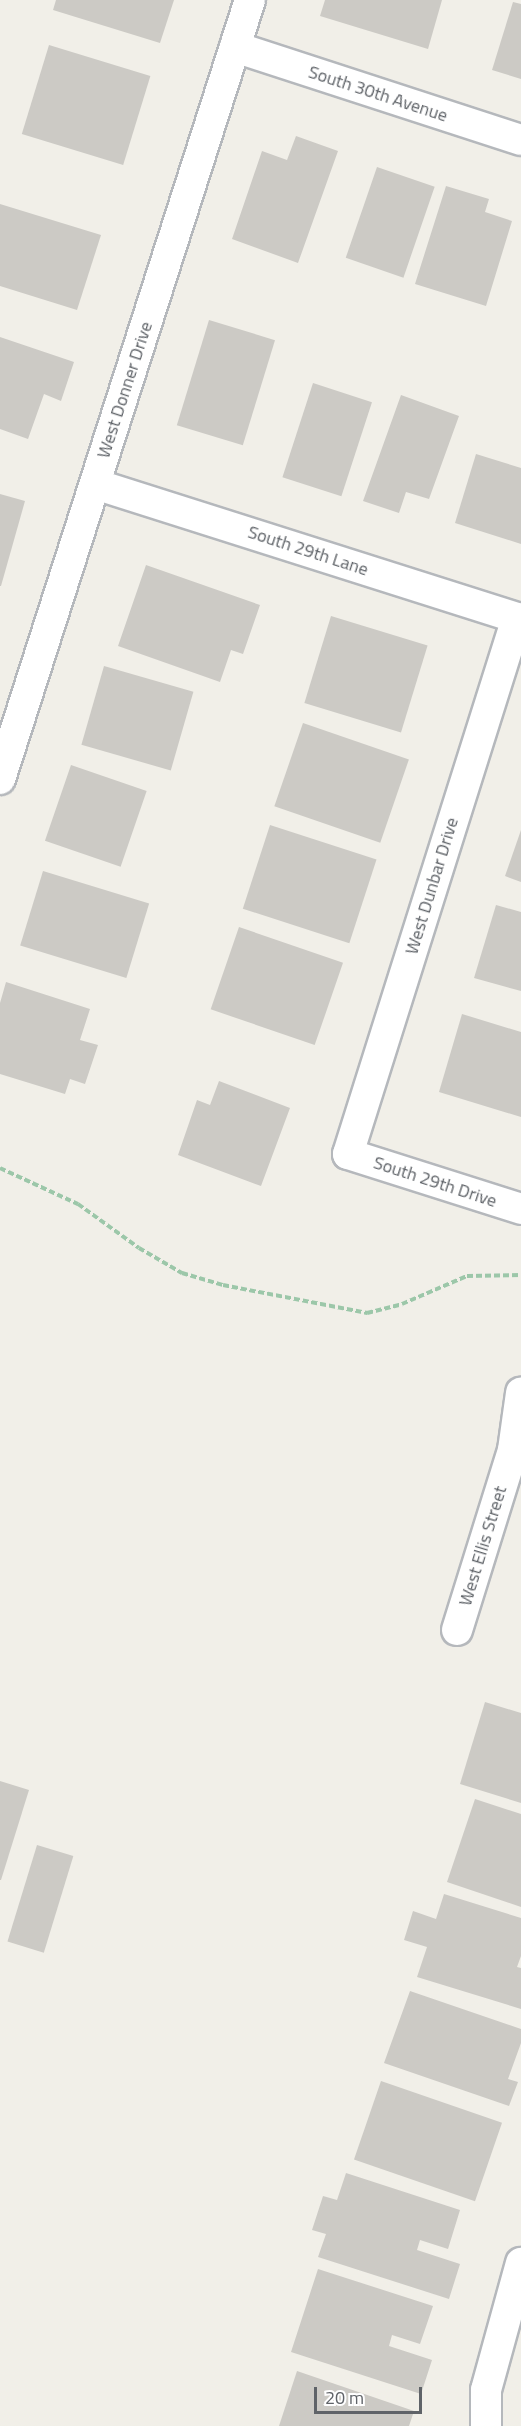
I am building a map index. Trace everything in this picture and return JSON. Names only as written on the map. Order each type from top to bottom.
[{"type":"street","name":"West Donner Drive","points":[[0,779],[250,0]]},
{"type":"street","name":"South 30th Avenue","points":[[235,47],[521,140]]},
{"type":"street","name":"South 29th Lane","points":[[95,483],[519,618]]},
{"type":"street","name":"West Dunbar Drive","points":[[348,1154],[519,618]]},
{"type":"street","name":"South 29th Drive","points":[[348,1154],[521,1209]]},
{"type":"street","name":"West Ellis Street","points":[[457,1630],[513,1450],[521,1393]]},
{"type":"street","points":[[486,2426],[486,2390],[521,2264]]},
{"type":"path","points":[[0,1168],[78,1204],[139,1248],[182,1273],[223,1285],[367,1313],[402,1304],[467,1276],[521,1275]]},
{"type":"building","points":[[56,0],[174,0],[160,43],[53,10]]},
{"type":"building","points":[[325,0],[442,0],[428,49],[320,16]]},
{"type":"building","points":[[513,2],[521,4],[521,79],[492,70]]},
{"type":"building","points":[[49,45],[150,76],[123,165],[22,134]]},
{"type":"building","points":[[296,136],[338,151],[298,263],[232,239],[262,151],[287,160]]},
{"type":"building","points":[[377,167],[435,187],[403,278],[346,258]]},
{"type":"building","points":[[446,186],[489,199],[485,212],[512,221],[486,306],[415,284]]},
{"type":"building","points":[[0,204],[101,235],[77,310],[0,286]]},
{"type":"building","points":[[209,320],[275,340],[243,445],[177,425]]},
{"type":"building","points":[[0,337],[74,362],[61,401],[44,394],[28,439],[0,429]]},
{"type":"building","points":[[313,383],[372,402],[341,496],[282,477]]},
{"type":"building","points":[[401,395],[459,416],[429,499],[406,492],[399,513],[363,501]]},
{"type":"building","points":[[476,454],[521,468],[521,544],[455,523]]},
{"type":"building","points":[[0,494],[25,501],[1,586],[0,586]]},
{"type":"building","points":[[146,565],[260,605],[243,654],[231,650],[220,682],[118,646]]},
{"type":"building","points":[[331,616],[428,646],[401,733],[304,703]]},
{"type":"building","points":[[104,666],[193,692],[171,770],[81,745]]},
{"type":"building","points":[[303,723],[409,759],[380,843],[274,806]]},
{"type":"building","points":[[71,765],[147,791],[121,867],[45,841]]},
{"type":"building","points":[[270,825],[377,860],[349,943],[243,909]]},
{"type":"building","points":[[521,830],[521,882],[505,876]]},
{"type":"building","points":[[43,871],[149,903],[126,978],[20,946]]},
{"type":"building","points":[[496,905],[521,912],[521,991],[474,978]]},
{"type":"building","points":[[239,927],[343,963],[315,1045],[211,1009]]},
{"type":"building","points":[[6,982],[90,1009],[80,1040],[98,1045],[85,1084],[70,1079],[65,1094],[0,1074],[0,1003]]},
{"type":"building","points":[[462,1014],[521,1032],[521,1117],[439,1092]]},
{"type":"building","points":[[219,1081],[290,1108],[261,1186],[178,1155],[197,1100],[210,1105]]},
{"type":"building","points":[[485,1702],[521,1713],[521,1803],[460,1784]]},
{"type":"building","points":[[0,1781],[29,1790],[1,1880],[0,1880]]},
{"type":"building","points":[[475,1799],[521,1814],[521,1907],[447,1882]]},
{"type":"building","points":[[37,1845],[73,1856],[44,1953],[7,1942]]},
{"type":"building","points":[[444,1894],[521,1918],[521,1956],[517,1967],[521,1968],[521,2009],[417,1977],[427,1947],[404,1940],[413,1911],[436,1919]]},
{"type":"building","points":[[410,1991],[521,2029],[521,2043],[508,2079],[518,2082],[509,2106],[384,2063]]},
{"type":"building","points":[[381,2081],[502,2123],[475,2201],[354,2159]]},
{"type":"building","points":[[346,2173],[460,2210],[448,2249],[420,2240],[417,2250],[460,2264],[449,2299],[318,2257],[326,2234],[312,2230],[323,2196],[337,2200]]},
{"type":"building","points":[[318,2269],[433,2306],[420,2344],[392,2335],[389,2346],[432,2360],[421,2394],[291,2352]]},
{"type":"building","points":[[297,2371],[414,2411],[409,2426],[279,2426]]}]
